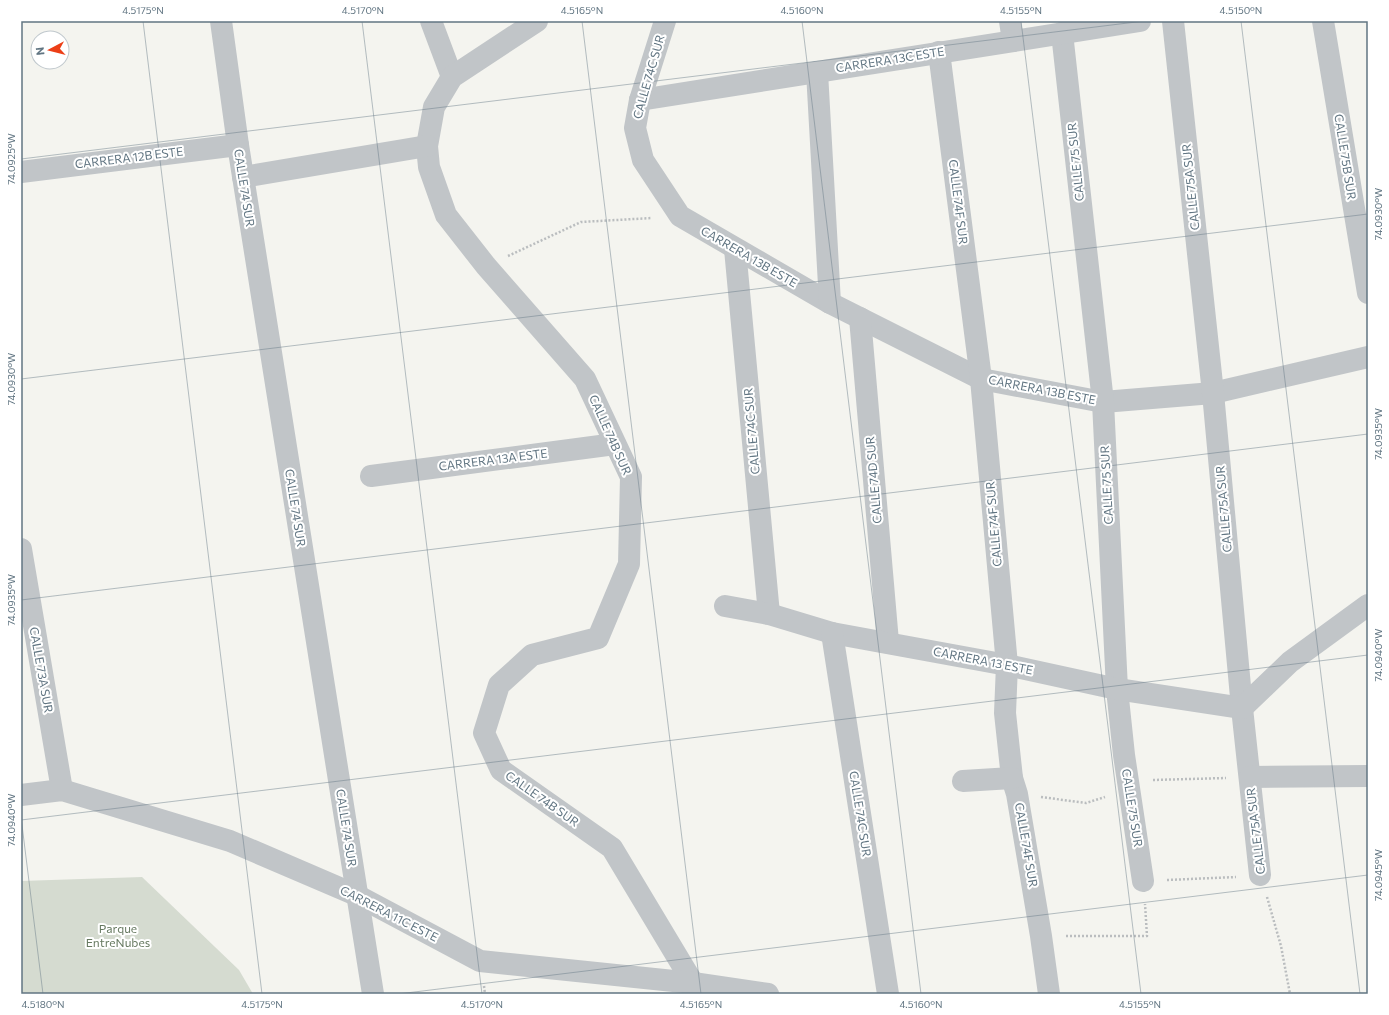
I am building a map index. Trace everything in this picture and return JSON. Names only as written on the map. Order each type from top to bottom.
[{"type":"street","name":"CALLE 74 SUR","points":[[221,21],[238,145],[356,895],[373,994]]},
{"type":"street","points":[[431,21],[452,77]]},
{"type":"street","name":"CALLE 74B SUR","points":[[537,21],[452,77],[434,107],[427,146],[429,168],[446,215],[486,266],[585,379],[630,477],[628,564],[598,638],[532,655],[499,685],[484,733],[501,770],[612,848],[700,988]]},
{"type":"street","name":"CALLE 74C SUR","points":[[665,21],[640,100],[635,128],[643,160],[680,216]]},
{"type":"street","name":"CARRERA 13C ESTE","points":[[640,100],[939,52],[1011,31],[1062,33],[1140,21]]},
{"type":"street","name":"CALLE 75A SUR","points":[[1173,21],[1214,393],[1242,708],[1260,875]]},
{"type":"street","name":"CALLE 75B SUR","points":[[1323,21],[1368,293]]},
{"type":"street","name":"CALLE 75 SUR","points":[[1062,33],[1103,402],[1117,689],[1124,755],[1143,881]]},
{"type":"street","name":"CALLE 74F SUR","points":[[939,52],[981,379],[1007,664],[1005,713],[1015,786],[1041,936],[1049,994]]},
{"type":"street","points":[[818,72],[830,303]]},
{"type":"street","name":"CARRERA 12B ESTE","points":[[21,172],[238,145]]},
{"type":"street","points":[[243,177],[427,146]]},
{"type":"street","name":"CARRERA 13B ESTE","points":[[680,216],[830,303],[981,379],[1103,402],[1214,393],[1368,357]]},
{"type":"street","name":"CALLE 74C SUR","points":[[735,249],[769,614]]},
{"type":"street","name":"CALLE 74D SUR","points":[[860,318],[888,642]]},
{"type":"street","name":"CARRERA 13A ESTE","points":[[371,476],[616,444]]},
{"type":"street","name":"CALLE 73A SUR","points":[[21,549],[62,790]]},
{"type":"street","points":[[1242,708],[1290,662],[1368,605]]},
{"type":"street","name":"CARRERA 13 ESTE","points":[[725,606],[769,614],[832,633],[1007,664],[1117,689],[1242,708]]},
{"type":"street","name":"CALLE 74C SUR","points":[[832,633],[888,994]]},
{"type":"street","points":[[1250,778],[1368,776]]},
{"type":"street","points":[[963,781],[1015,786]]},
{"type":"street","name":"CARRERA 11C ESTE","points":[[21,795],[62,790],[230,841],[356,895],[480,962],[700,988],[768,994]]},
{"type":"path","points":[[486,266],[581,222],[680,216]]},
{"type":"path","points":[[1128,781],[1250,778]]},
{"type":"path","points":[[1015,786],[1086,803],[1108,797]]},
{"type":"path","points":[[1041,936],[1147,936],[1143,881],[1260,875]]},
{"type":"path","name":"CALLE 75A SUR","points":[[1260,875],[1281,946],[1290,994]]},
{"type":"green space","name":"Parque EntreNubes","points":[[142,877],[239,970],[253,994],[21,994],[21,881]]}]
